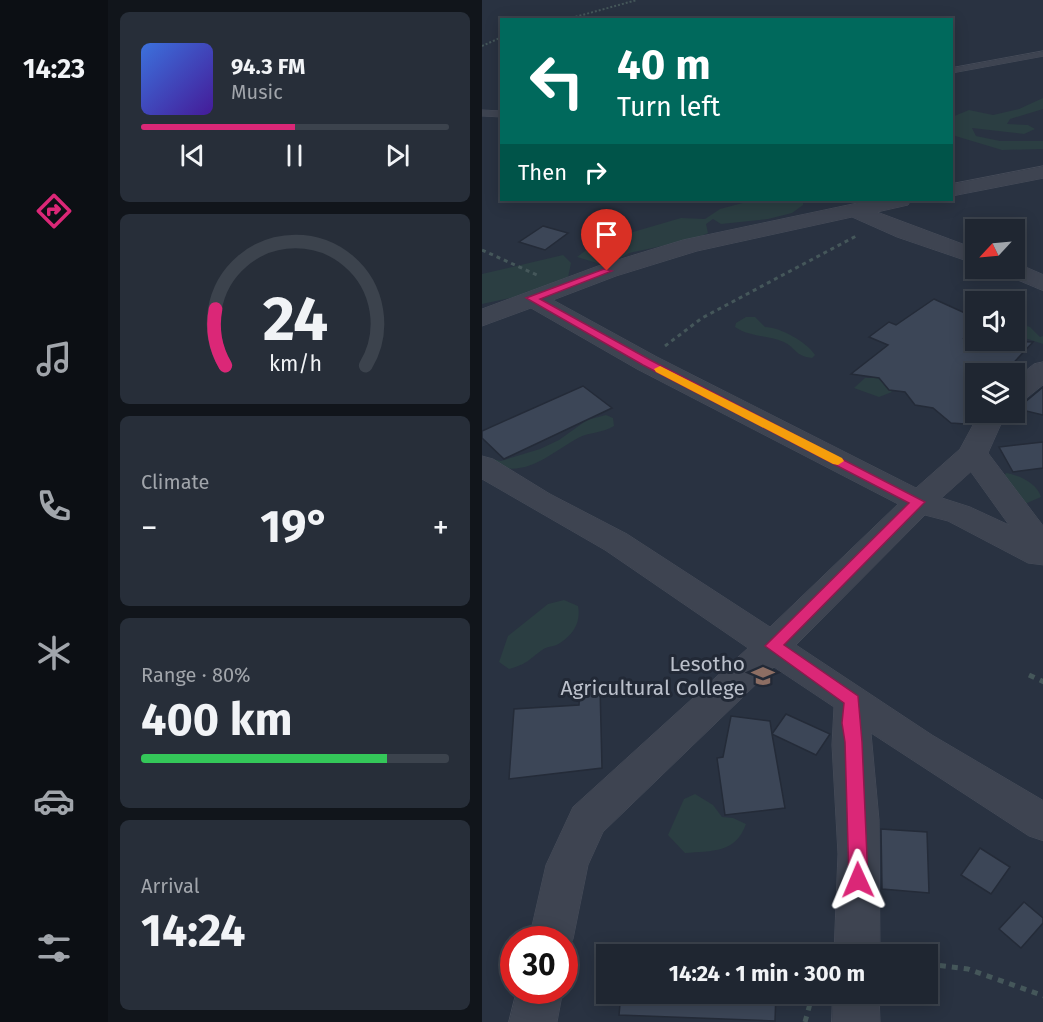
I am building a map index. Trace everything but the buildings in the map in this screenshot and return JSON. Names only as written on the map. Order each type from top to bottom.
[{"type":"street","points":[[953,190],[1043,172]]},
{"type":"street","points":[[482,318],[562,287],[691,245],[895,201]]},
{"type":"street","points":[[852,209],[886,224],[965,252]]},
{"type":"street","points":[[1025,276],[1043,284]]},
{"type":"street","points":[[532,298],[647,363],[918,502],[959,514],[1036,552]]},
{"type":"street","points":[[1025,385],[1043,370]]},
{"type":"street","points":[[554,926],[567,865],[588,820],[773,646],[918,502],[973,454],[987,423]]},
{"type":"street","points":[[973,454],[1030,531],[1036,552]]},
{"type":"street","points":[[482,466],[539,501],[616,542],[918,746],[1043,824]]},
{"type":"street","points":[[853,701],[850,723],[858,821],[857,944]]},
{"type":"street","points":[[533,1022],[537,1004]]},
{"type":"street","points":[[856,1004],[856,1022]]},
{"type":"lane","points":[[953,71],[1043,53]]},
{"type":"lane","points":[[482,113],[500,114]]},
{"type":"path","points":[[571,18],[637,0]]},
{"type":"path","points":[[482,46],[500,38]]},
{"type":"path","points":[[647,363],[678,333],[708,314],[818,254],[886,224]]},
{"type":"path","points":[[482,250],[562,287]]},
{"type":"path","points":[[1029,675],[1043,682]]},
{"type":"path","points":[[938,965],[968,969],[1043,996]]},
{"type":"path","points":[[805,1022],[810,1004]]},
{"type":"green space","points":[[1043,98],[1043,109],[1010,119],[1007,124],[1028,125],[1035,129],[1024,134],[972,128],[976,136],[1000,141],[1043,141],[1043,149],[1002,150],[953,135],[953,117],[969,110],[993,115],[1019,109]]},
{"type":"green space","points":[[750,201],[803,201],[803,205],[792,213],[768,219],[721,224],[713,219],[706,224],[708,233],[695,239],[629,253],[607,266],[577,257],[589,248],[609,239],[681,218],[705,219],[720,209]]},
{"type":"green space","points":[[563,255],[571,263],[565,292],[529,294],[482,304],[482,274]]},
{"type":"green space","points":[[746,317],[755,317],[765,327],[793,336],[815,355],[812,358],[802,356],[784,342],[746,333],[735,327],[736,323]]},
{"type":"green space","points":[[1025,325],[1040,337],[1043,336],[1043,344],[1025,339]]},
{"type":"green space","points":[[865,378],[880,378],[892,392],[879,397],[854,388]]},
{"type":"green space","points":[[606,415],[613,418],[614,426],[578,438],[529,466],[508,469],[496,466],[493,459],[501,461],[540,449],[559,440],[587,420]]},
{"type":"green space","points":[[1006,473],[1027,480],[1036,488],[1041,497],[1020,506],[1002,480]]},
{"type":"green space","points":[[564,600],[578,606],[579,612],[575,627],[569,636],[516,667],[509,669],[499,662],[508,636],[548,604]]},
{"type":"green space","points":[[695,794],[713,805],[722,817],[733,818],[746,824],[736,840],[722,849],[685,853],[668,835],[684,799]]},
{"type":"slow traffic","points":[[660,369],[838,461]]},
{"type":"place","name":"Lesotho Agricultural College","points":[[763,676]]},
{"type":"route","points":[[607,271],[532,298],[647,363],[918,502],[773,646],[853,701],[850,723],[854,742],[858,880]]}]
